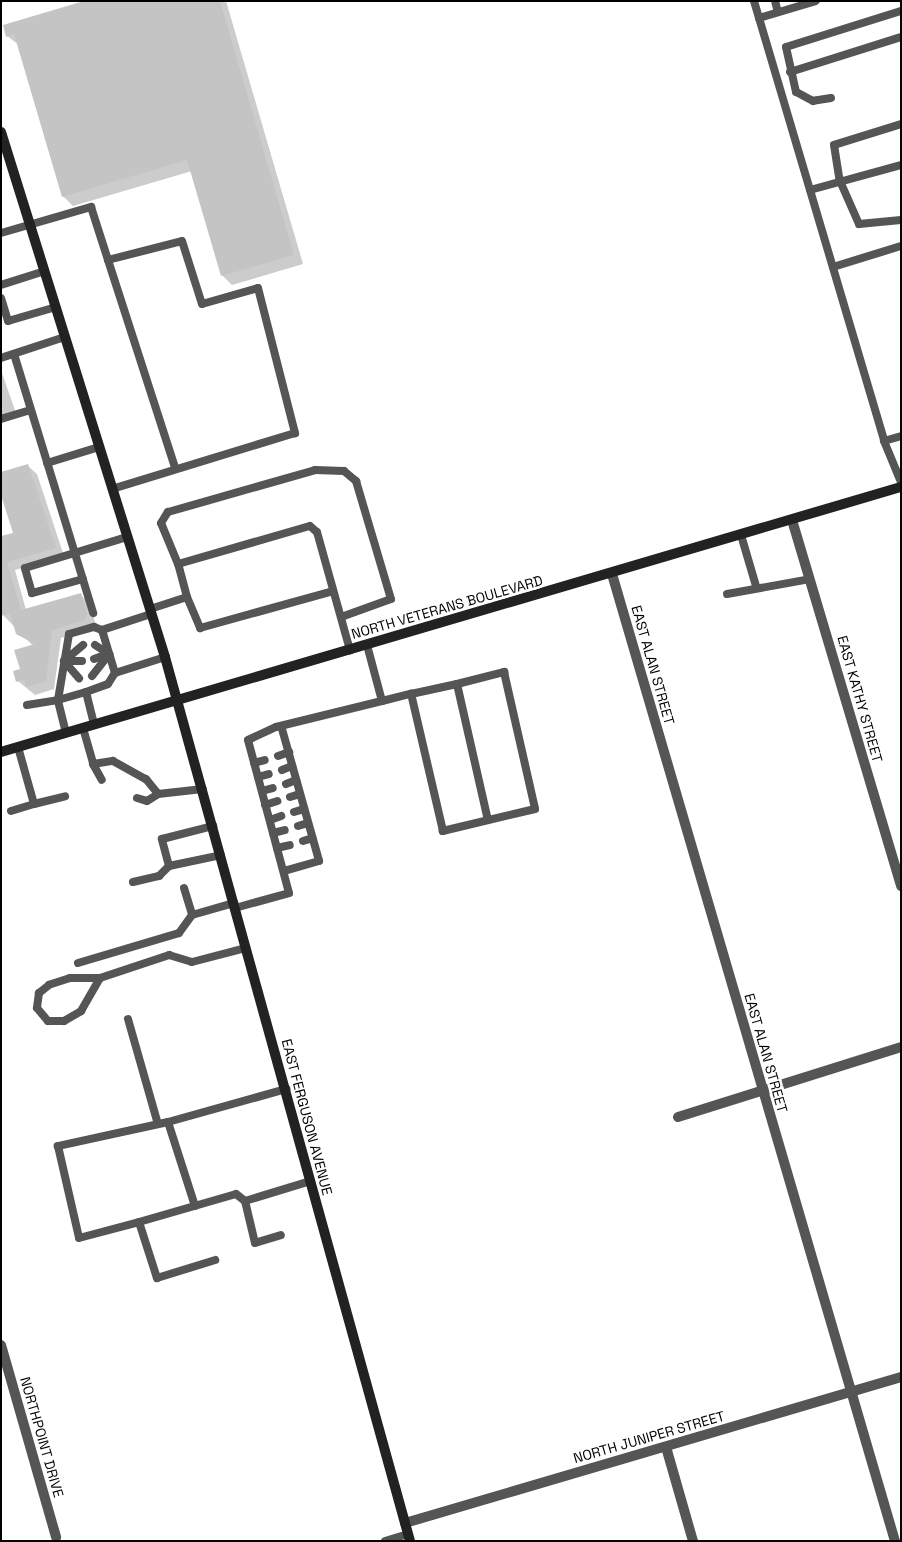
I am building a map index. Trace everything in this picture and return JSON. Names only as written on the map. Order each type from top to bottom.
[{"type":"main road","name":"EAST FERGUSON AVENUE","points":[[1,132],[4,147],[45,271],[165,657],[409,1537]]},
{"type":"main road","name":"NORTH VETERANS BOULEVARD","points":[[1,752],[612,574],[901,487]]},
{"type":"street","name":"EAST KATHY STREET","points":[[792,520],[901,886]]},
{"type":"street","name":"EAST ALAN STREET","points":[[612,574],[894,1541]]},
{"type":"street","points":[[678,1117],[901,1047]]},
{"type":"street","name":"NORTHPOINT DRIVE","points":[[1,1346],[56,1537]]},
{"type":"street","name":"NORTH JUNIPER STREET","points":[[405,1523],[901,1378]]},
{"type":"street","points":[[666,1447],[693,1541]]},
{"type":"lane","points":[[754,1],[884,441],[901,482]]},
{"type":"lane","points":[[775,1],[778,12]]},
{"type":"lane","points":[[759,18],[816,1]]},
{"type":"lane","points":[[831,98],[804,99],[796,92],[790,72],[786,47],[792,42],[901,11]]},
{"type":"lane","points":[[790,72],[901,37]]},
{"type":"lane","points":[[901,124],[834,146],[840,181],[859,224],[901,220]]},
{"type":"lane","points":[[810,190],[901,165]]},
{"type":"lane","points":[[1,233],[91,207],[174,467]]},
{"type":"lane","points":[[108,260],[182,241],[202,304],[258,288],[295,432],[174,467],[112,489]]},
{"type":"lane","points":[[833,267],[901,246]]},
{"type":"lane","points":[[1,285],[45,271]]},
{"type":"lane","points":[[1,298],[8,321],[56,307]]},
{"type":"lane","points":[[1,358],[65,337]]},
{"type":"lane","points":[[14,354],[93,613]]},
{"type":"lane","points":[[1,419],[30,410]]},
{"type":"lane","points":[[884,441],[901,436]]},
{"type":"lane","points":[[47,463],[99,447]]},
{"type":"lane","points":[[333,591],[200,628],[187,597],[178,564],[161,523],[168,512],[315,470],[344,471],[356,481],[391,599],[341,617]]},
{"type":"lane","points":[[178,564],[310,526],[317,532],[350,650]]},
{"type":"lane","points":[[742,535],[756,586]]},
{"type":"lane","points":[[83,578],[32,593],[25,568],[128,537]]},
{"type":"lane","points":[[728,594],[756,586],[810,579]]},
{"type":"lane","points":[[66,733],[58,700],[69,634],[94,627],[102,630],[187,597]]},
{"type":"lane","points":[[102,630],[115,673]]},
{"type":"lane","points":[[64,661],[83,645]]},
{"type":"lane","points":[[95,645],[109,654]]},
{"type":"lane","points":[[367,645],[382,701]]},
{"type":"lane","points":[[94,659],[109,654]]},
{"type":"lane","points":[[92,676],[109,654]]},
{"type":"lane","points":[[27,705],[58,700],[86,692],[108,684],[115,673],[165,657]]},
{"type":"lane","points":[[64,661],[82,661]]},
{"type":"lane","points":[[64,661],[79,678]]},
{"type":"lane","points":[[78,962],[179,933],[192,915],[290,893],[248,740],[251,734],[282,729],[382,701],[411,694],[457,684],[504,672],[535,809],[442,831],[411,694]]},
{"type":"lane","points":[[457,684],[488,820]]},
{"type":"lane","points":[[86,692],[94,724]]},
{"type":"lane","points":[[83,728],[93,764],[102,780]]},
{"type":"lane","points":[[282,729],[319,861],[284,871]]},
{"type":"lane","points":[[18,747],[34,804]]},
{"type":"lane","points":[[278,756],[288,752]]},
{"type":"lane","points":[[254,763],[265,760]]},
{"type":"lane","points":[[93,764],[113,761],[146,779],[158,794]]},
{"type":"lane","points":[[282,770],[292,766]]},
{"type":"lane","points":[[258,777],[269,774]]},
{"type":"lane","points":[[286,784],[296,780]]},
{"type":"lane","points":[[262,791],[273,788]]},
{"type":"lane","points":[[137,798],[147,801],[158,794],[203,789]]},
{"type":"lane","points":[[290,797],[300,794]]},
{"type":"lane","points":[[10,811],[65,796]]},
{"type":"lane","points":[[266,805],[277,801]]},
{"type":"lane","points":[[294,812],[304,809]]},
{"type":"lane","points":[[270,820],[281,816]]},
{"type":"lane","points":[[298,826],[308,823]]},
{"type":"lane","points":[[169,866],[162,839],[213,826]]},
{"type":"lane","points":[[273,833],[285,830]]},
{"type":"lane","points":[[302,841],[312,838]]},
{"type":"lane","points":[[277,848],[290,845]]},
{"type":"lane","points":[[133,882],[158,876],[169,866],[221,854]]},
{"type":"lane","points":[[184,888],[192,915]]},
{"type":"lane","points":[[100,978],[81,1011],[64,1020],[48,1020],[37,1008],[39,993],[49,984],[70,978],[100,978],[169,955],[192,962],[246,948]]},
{"type":"lane","points":[[128,1019],[158,1124]]},
{"type":"lane","points":[[281,1235],[255,1243],[245,1201],[236,1194],[79,1238],[58,1146],[168,1122],[286,1089]]},
{"type":"lane","points":[[168,1122],[195,1206]]},
{"type":"lane","points":[[245,1201],[311,1181]]},
{"type":"lane","points":[[139,1222],[157,1278],[215,1260]]},
{"type":"lane","points":[[385,1541],[409,1537]]},
{"type":"building","points":[[84,1],[220,1],[294,255],[221,276],[187,160],[62,197],[14,34],[6,37],[3,25]]},
{"type":"building","points":[[28,464],[56,548],[7,562],[21,610],[81,593],[87,613],[85,620],[52,630],[46,681],[26,687],[24,680],[16,682],[13,671],[20,669],[14,650],[35,644],[16,634],[10,613],[1,616],[1,536],[13,533],[1,495],[1,472]]}]
